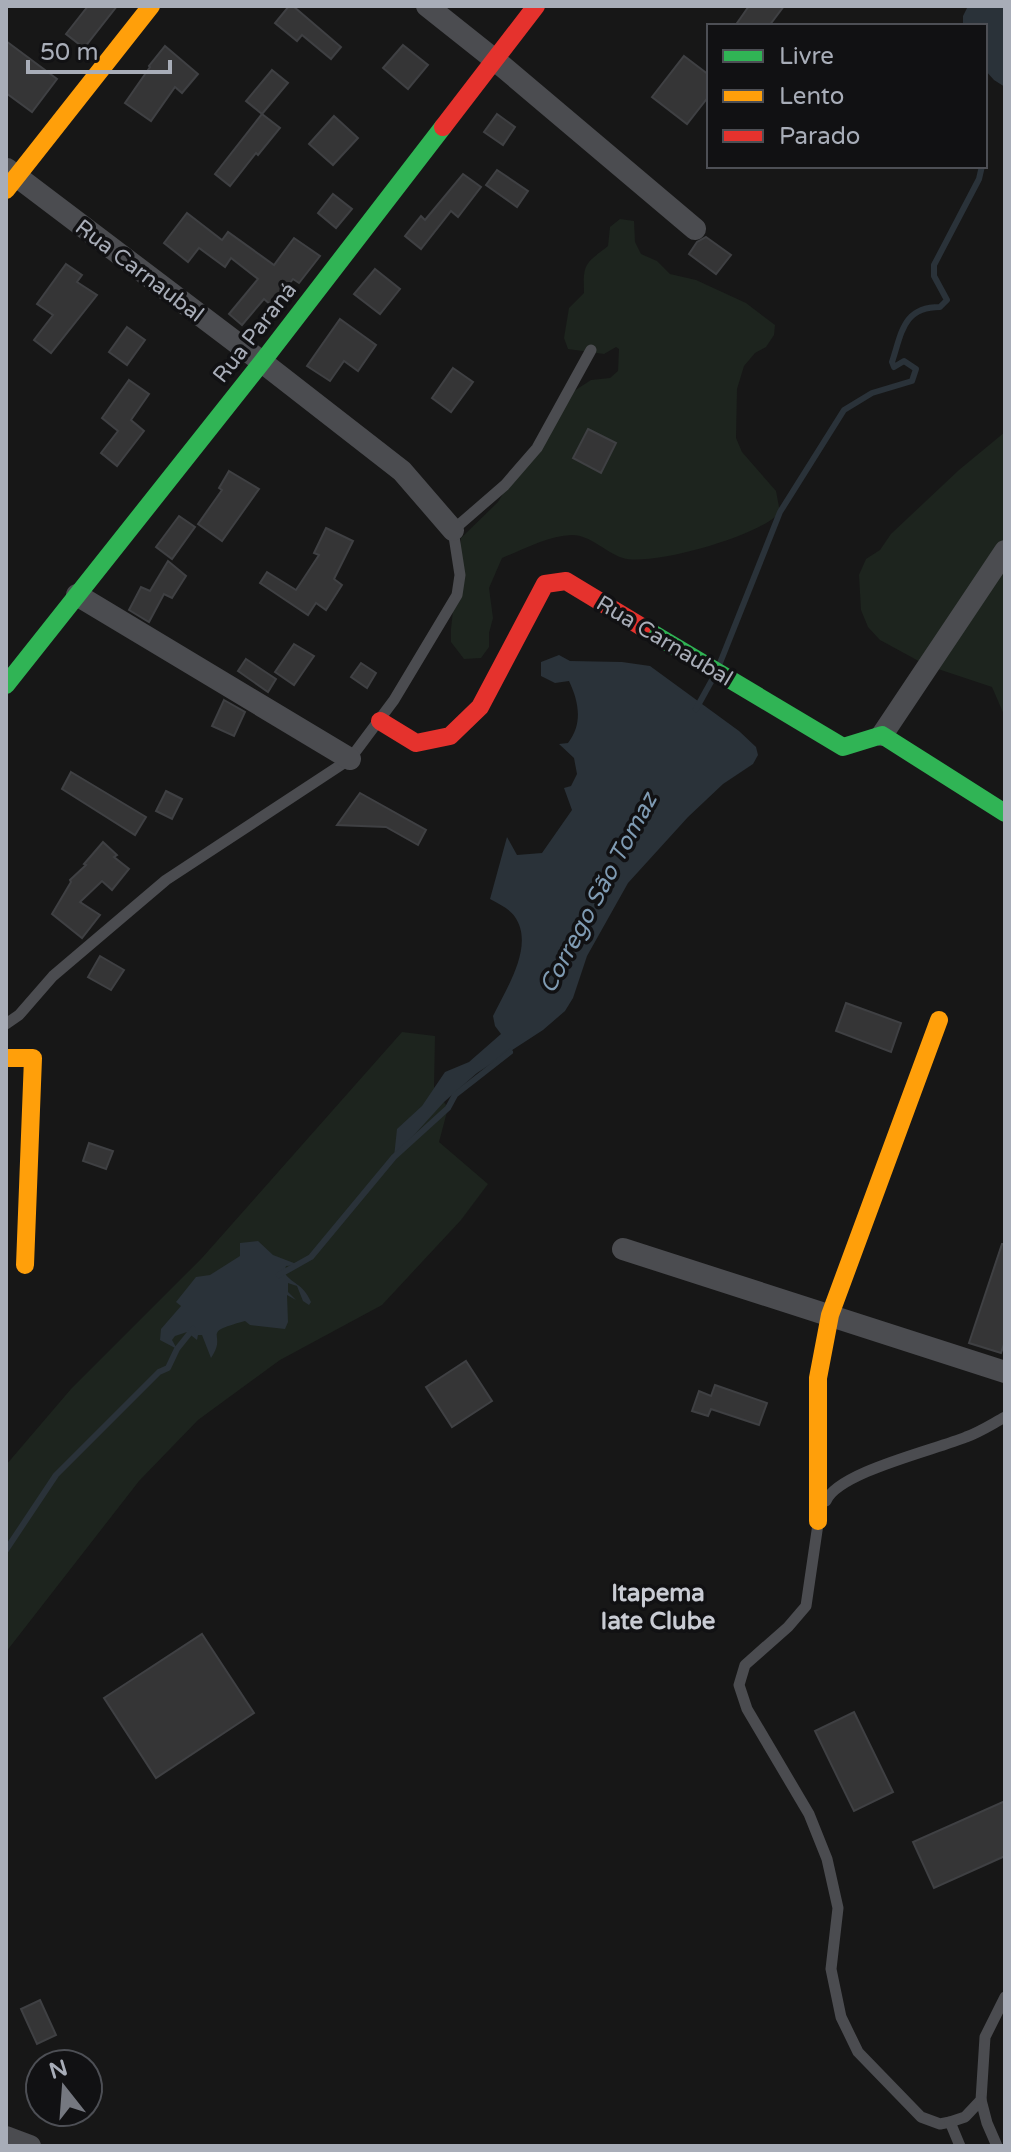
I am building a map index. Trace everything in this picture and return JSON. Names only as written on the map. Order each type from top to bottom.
[{"type":"street","points":[[10,179],[151,6]]},
{"type":"street","points":[[427,6],[695,229]]},
{"type":"street","name":"Rua Paraná","points":[[6,685],[262,362],[536,6]]},
{"type":"street","name":"Rua Carnaubal","points":[[10,179],[262,362],[402,471],[453,530]]},
{"type":"street","points":[[1005,551],[882,735],[1005,813]]},
{"type":"street","name":"Rua Carnaubal","points":[[380,721],[416,743],[450,736],[480,707],[545,584],[566,581],[843,747],[882,735]]},
{"type":"street","points":[[77,595],[350,759]]},
{"type":"street","points":[[818,1521],[818,1378],[830,1315],[939,1020]]},
{"type":"street","points":[[6,1058],[33,1058],[25,1265]]},
{"type":"street","points":[[623,1249],[1005,1372]]},
{"type":"street","points":[[6,2137],[30,2146]]},
{"type":"lane","points":[[6,1024],[19,1015],[53,976],[166,880],[350,759],[380,721],[457,595],[460,575],[453,530],[505,485],[537,448],[591,350]]},
{"type":"lane","points":[[981,2100],[965,2117],[950,2122],[940,2124],[921,2117],[858,2052],[841,2017],[831,1969],[838,1908],[827,1859],[809,1814],[747,1709],[739,1685],[745,1665],[788,1627],[806,1606],[818,1521],[829,1494],[862,1472],[969,1436],[1005,1417]]},
{"type":"lane","points":[[997,2146],[981,2100],[985,2037],[1005,1997]]},
{"type":"lane","points":[[950,2122],[960,2146]]},
{"type":"shaded area","points":[[620,219],[634,221],[635,242],[641,254],[657,261],[670,274],[696,280],[746,303],[775,325],[774,335],[766,347],[755,353],[744,366],[737,389],[736,438],[742,452],[776,491],[780,512],[770,521],[730,539],[657,558],[623,558],[586,538],[572,535],[545,540],[502,558],[489,588],[493,618],[489,647],[481,658],[464,659],[451,642],[461,538],[498,502],[552,413],[574,391],[591,380],[610,378],[618,371],[619,349],[616,347],[604,354],[568,349],[564,338],[569,308],[584,293],[587,265],[608,246],[610,227]]},
{"type":"shaded area","points":[[1005,432],[1005,717],[992,687],[926,665],[880,640],[868,627],[861,610],[859,575],[866,559],[880,550],[891,534]]},
{"type":"shaded area","points":[[402,1032],[435,1036],[434,1087],[448,1108],[439,1142],[488,1184],[461,1220],[382,1305],[280,1360],[198,1420],[139,1481],[6,1652],[6,1465],[71,1389],[202,1258]]},
{"type":"water","points":[[968,6],[1005,6],[1005,87],[987,72],[987,24],[963,24]]},
{"type":"water","points":[[559,655],[570,661],[650,666],[739,731],[756,747],[758,755],[753,764],[723,784],[688,817],[628,883],[587,956],[573,998],[565,1011],[543,1030],[477,1073],[444,1102],[394,1157],[397,1129],[422,1106],[445,1072],[469,1062],[501,1034],[493,1016],[511,980],[522,941],[513,914],[490,899],[507,837],[517,855],[542,853],[572,810],[564,788],[571,786],[577,774],[574,758],[559,744],[568,743],[573,736],[578,721],[577,705],[569,681],[555,683],[541,676],[541,662]]},
{"type":"water","points":[[258,1241],[273,1255],[299,1265],[286,1266],[284,1272],[304,1291],[311,1302],[309,1305],[303,1301],[297,1286],[288,1283],[288,1292],[296,1300],[287,1295],[288,1322],[285,1329],[250,1325],[245,1321],[230,1325],[218,1332],[216,1349],[211,1358],[202,1335],[198,1335],[197,1340],[187,1332],[175,1336],[172,1340],[177,1349],[160,1340],[161,1329],[181,1306],[176,1302],[196,1277],[210,1275],[240,1256],[240,1243]]},
{"type":"building","points":[[88,6],[117,6],[84,48],[66,34]]},
{"type":"building","points":[[289,6],[293,6],[341,47],[331,59],[302,35],[297,41],[275,23]]},
{"type":"building","points":[[749,6],[784,6],[770,24],[736,24]]},
{"type":"building","points":[[6,41],[57,79],[32,112],[6,93]]},
{"type":"building","points":[[403,45],[428,65],[408,89],[383,68]]},
{"type":"building","points":[[165,46],[198,74],[182,93],[175,87],[151,121],[125,103]]},
{"type":"building","points":[[684,56],[707,73],[707,99],[687,124],[652,97]]},
{"type":"building","points":[[272,70],[288,83],[262,114],[246,101]]},
{"type":"building","points":[[262,114],[280,128],[230,186],[215,174]]},
{"type":"building","points":[[497,114],[515,127],[503,145],[484,132]]},
{"type":"building","points":[[334,116],[358,138],[333,165],[309,144]]},
{"type":"building","points":[[497,170],[528,191],[517,207],[486,185]]},
{"type":"building","points":[[463,174],[481,187],[458,217],[451,211],[421,249],[405,236],[421,216],[425,220]]},
{"type":"building","points":[[333,194],[352,209],[336,228],[318,213]]},
{"type":"building","points":[[187,213],[222,240],[228,232],[274,265],[294,238],[320,256],[299,283],[293,279],[272,306],[264,299],[242,325],[229,314],[258,279],[231,258],[225,267],[199,248],[188,262],[164,243]]},
{"type":"building","points":[[706,237],[731,255],[716,274],[689,254],[697,242]]},
{"type":"building","points":[[66,264],[82,275],[77,282],[97,295],[51,353],[34,340],[53,315],[37,304]]},
{"type":"building","points":[[375,269],[400,289],[380,314],[354,294]]},
{"type":"building","points":[[340,319],[376,345],[358,371],[344,361],[330,381],[307,366]]},
{"type":"building","points":[[127,327],[145,340],[127,365],[109,352]]},
{"type":"building","points":[[453,368],[473,382],[451,412],[432,398]]},
{"type":"building","points":[[129,380],[149,394],[131,420],[144,431],[117,466],[101,453],[118,431],[102,418]]},
{"type":"building","points":[[588,429],[616,443],[601,473],[573,458]]},
{"type":"building","points":[[229,471],[259,489],[222,541],[198,524],[222,490],[219,488]]},
{"type":"building","points":[[179,516],[195,527],[172,559],[156,547]]},
{"type":"building","points":[[326,528],[353,541],[334,579],[342,585],[326,610],[316,603],[308,615],[260,583],[267,572],[296,590],[319,555],[314,553]]},
{"type":"building","points":[[168,561],[186,576],[172,598],[164,594],[149,622],[129,610],[141,587],[150,591]]},
{"type":"building","points":[[294,644],[314,656],[294,685],[275,672]]},
{"type":"building","points":[[246,659],[276,679],[268,692],[238,671]]},
{"type":"building","points":[[361,663],[376,673],[367,688],[351,677]]},
{"type":"building","points":[[224,700],[245,712],[234,736],[212,726]]},
{"type":"building","points":[[71,772],[146,817],[135,835],[62,789]]},
{"type":"building","points":[[166,791],[182,799],[172,819],[156,811]]},
{"type":"building","points":[[360,793],[426,830],[418,845],[386,827],[337,825]]},
{"type":"building","points":[[103,842],[117,855],[114,857],[129,869],[112,890],[102,881],[80,902],[100,915],[82,938],[52,914],[70,880]]},
{"type":"building","points":[[100,956],[124,970],[111,990],[88,977]]},
{"type":"building","points":[[846,1003],[901,1023],[891,1052],[836,1031]]},
{"type":"building","points":[[89,1143],[113,1151],[106,1169],[83,1161]]},
{"type":"building","points":[[1002,1244],[1005,1244],[1005,1341],[1001,1353],[969,1343]]},
{"type":"building","points":[[466,1361],[492,1401],[452,1427],[426,1387]]},
{"type":"building","points":[[715,1385],[767,1403],[759,1425],[711,1409],[708,1416],[692,1411],[699,1391],[711,1396]]},
{"type":"building","points":[[202,1634],[254,1713],[156,1778],[104,1698]]},
{"type":"building","points":[[854,1712],[893,1792],[854,1811],[815,1731]]},
{"type":"building","points":[[1005,1801],[1005,1856],[934,1888],[913,1842]]},
{"type":"building","points":[[40,2000],[56,2035],[37,2044],[21,2009]]},
{"type":"waterway","name":"Corrego São Tomaz","points":[[720,663],[780,512],[844,410],[872,393],[912,381],[916,369],[904,361],[894,367],[892,362],[911,316],[918,311],[940,307],[947,300],[934,276],[934,265],[979,179],[982,168]]},
{"type":"waterway","name":"Corrego São Tomaz","points":[[696,709],[712,680]]},
{"type":"waterway","name":"Corrego São Tomaz","points":[[279,1275],[311,1257],[394,1157],[448,1108],[455,1095],[510,1052]]},
{"type":"waterway","name":"Corrego São Tomaz","points":[[6,1550],[56,1475],[159,1372],[168,1368],[177,1349],[193,1329]]},
{"type":"traffic: fast","points":[[6,685],[443,127]]},
{"type":"traffic: fast","points":[[642,627],[843,747],[882,735],[1005,813]]},
{"type":"traffic: slow","points":[[6,190],[151,6]]},
{"type":"traffic: slow","points":[[818,1521],[818,1378],[830,1315],[939,1020]]},
{"type":"traffic: slow","points":[[6,1058],[33,1058],[25,1265]]},
{"type":"traffic: jam","points":[[443,127],[536,6]]},
{"type":"traffic: jam","points":[[380,721],[416,743],[450,736],[480,707],[545,584],[566,581],[642,627]]},
{"type":"district","name":"Itapema Iate Clube","points":[[658,1607]]}]
